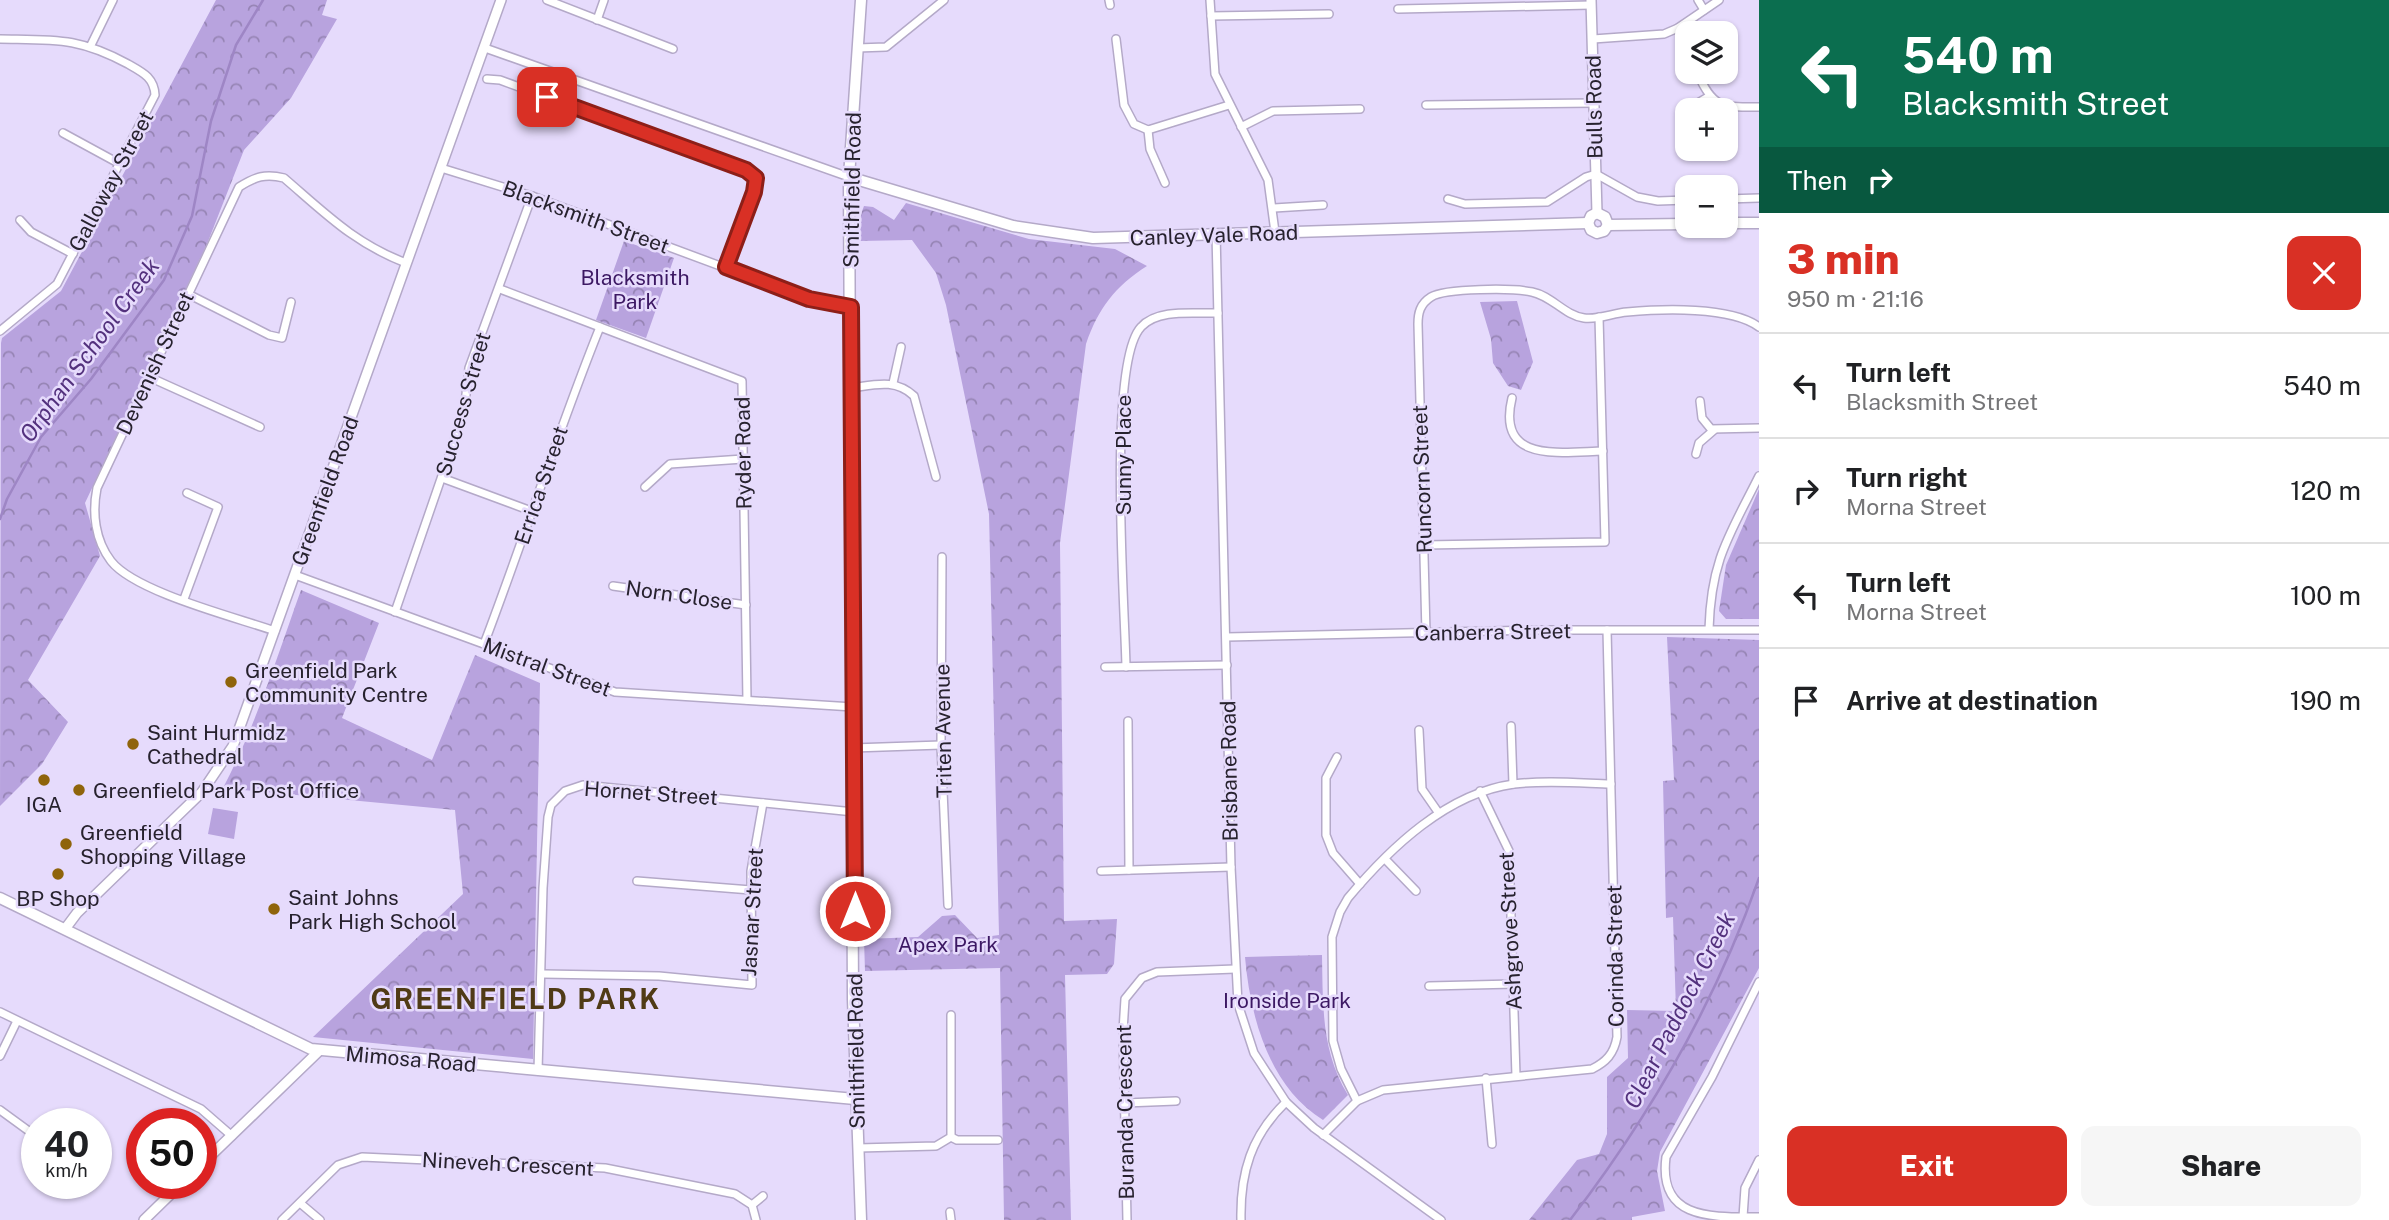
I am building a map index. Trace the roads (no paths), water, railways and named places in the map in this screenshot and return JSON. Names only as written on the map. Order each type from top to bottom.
[{"type":"main road","name":"Smithfield Road","points":[[860,1220],[855,1099],[849,177],[861,0]]},
{"type":"main road","name":"Canley Vale Road","points":[[849,177],[968,213],[1052,233],[1118,239],[1216,233],[1588,223]]},
{"type":"main road","points":[[1598,213],[1605,216],[1608,225],[1604,231],[1597,233],[1591,230],[1588,223],[1591,216],[1598,213]]},
{"type":"main road","points":[[1738,223],[1759,223]]},
{"type":"main road","points":[[1608,225],[1675,224]]},
{"type":"main road","name":"Mimosa Road","points":[[0,898],[299,1044],[319,1051],[855,1099]]},
{"type":"street","points":[[91,45],[113,0]]},
{"type":"street","name":"Greenfield Road","points":[[65,929],[81,909],[202,792],[219,771],[233,746],[500,0]]},
{"type":"street","points":[[547,0],[673,49]]},
{"type":"street","points":[[597,20],[604,0]]},
{"type":"street","points":[[857,48],[886,47],[944,0]]},
{"type":"street","points":[[1210,0],[1215,74],[1268,180],[1274,208],[1275,232]]},
{"type":"street","points":[[1698,0],[1704,9]]},
{"type":"street","points":[[1688,21],[1718,0]]},
{"type":"street","points":[[1398,9],[1489,3],[1591,2]]},
{"type":"street","name":"Bulls Road","points":[[1591,2],[1598,213]]},
{"type":"street","points":[[1211,16],[1329,14]]},
{"type":"street","points":[[1592,39],[1664,34],[1675,29]]},
{"type":"street","name":"Galloway Street","points":[[0,38],[91,45],[144,73],[155,89],[153,101],[53,289],[0,331]]},
{"type":"street","points":[[1116,39],[1124,105],[1134,124],[1147,130],[1230,106]]},
{"type":"street","points":[[485,48],[849,177]]},
{"type":"street","points":[[487,79],[499,80],[746,170],[756,178],[754,192],[726,267]]},
{"type":"street","points":[[1702,84],[1708,97],[1727,107],[1759,107]]},
{"type":"street","points":[[1426,105],[1594,103]]},
{"type":"street","points":[[1241,127],[1273,111],[1360,109]]},
{"type":"street","points":[[1147,130],[1150,149],[1165,183]]},
{"type":"street","points":[[64,132],[120,164]]},
{"type":"street","name":"Blacksmith Street","points":[[440,168],[457,170],[531,196],[809,299],[851,307]]},
{"type":"street","name":"Devenish Street","points":[[275,631],[184,600],[130,578],[111,560],[99,536],[93,510],[97,488],[239,187],[255,177],[270,174],[284,178],[354,238],[376,251],[406,263]]},
{"type":"street","points":[[1448,199],[1465,204],[1547,202],[1586,177],[1596,174],[1637,197],[1658,201],[1675,200]]},
{"type":"street","name":"Success Street","points":[[395,612],[464,412],[469,368],[500,289],[531,196]]},
{"type":"street","points":[[1738,199],[1759,198]]},
{"type":"street","points":[[1274,208],[1323,205]]},
{"type":"street","points":[[20,220],[30,232],[73,254]]},
{"type":"street","name":"Brisbane Road","points":[[1216,233],[1231,867],[1238,1004],[1249,1040],[1264,1072],[1286,1102],[1323,1135],[1441,1220]]},
{"type":"street","name":"Ryder Road","points":[[500,289],[742,381],[747,700]]},
{"type":"street","name":"Runcorn Street","points":[[1426,633],[1418,324],[1418,313],[1423,302],[1442,292],[1530,291],[1549,297],[1570,314],[1586,318],[1599,317]]},
{"type":"street","points":[[188,294],[269,335],[282,338],[291,302]]},
{"type":"street","points":[[1424,545],[1605,542],[1599,317],[1667,310],[1727,315],[1759,327]]},
{"type":"street","name":"Sunny Place","points":[[1126,667],[1120,410],[1131,345],[1140,328],[1156,317],[1218,313]]},
{"type":"street","name":"Errica Street","points":[[484,644],[534,512],[569,405],[600,327]]},
{"type":"street","points":[[893,383],[901,347]]},
{"type":"street","points":[[149,377],[260,427]]},
{"type":"street","points":[[850,388],[893,383],[904,387],[914,396],[936,477]]},
{"type":"street","points":[[1513,398],[1509,411],[1512,431],[1527,447],[1542,452],[1603,451]]},
{"type":"street","points":[[1700,401],[1702,418],[1707,426],[1714,430]]},
{"type":"street","points":[[1696,454],[1705,434],[1714,430],[1759,428]]},
{"type":"street","points":[[645,487],[670,464],[743,459]]},
{"type":"street","points":[[1709,629],[1710,591],[1720,551],[1759,476]]},
{"type":"street","points":[[442,478],[534,512]]},
{"type":"street","points":[[184,600],[218,507],[187,493]]},
{"type":"street","name":"Triten Avenue","points":[[942,557],[941,745],[948,905]]},
{"type":"street","name":"Mistral Street","points":[[295,575],[615,692],[853,707]]},
{"type":"street","name":"Norn Close","points":[[613,586],[746,605]]},
{"type":"street","name":"Corinda Street","points":[[1323,1135],[1357,1101],[1395,1088],[1592,1069],[1607,1060],[1616,1045],[1607,630]]},
{"type":"street","name":"Canberra Street","points":[[1227,637],[1759,630]]},
{"type":"street","points":[[1105,667],[1227,665]]},
{"type":"street","points":[[1128,720],[1129,870]]},
{"type":"street","points":[[1511,726],[1513,784]]},
{"type":"street","points":[[1419,730],[1422,789],[1438,812]]},
{"type":"street","points":[[853,748],[941,745]]},
{"type":"street","points":[[1337,757],[1326,778],[1326,835],[1333,853],[1360,884]]},
{"type":"street","points":[[1357,1101],[1341,1069],[1333,1041],[1332,948],[1340,912],[1360,884],[1438,812],[1480,792],[1513,784],[1611,784]]},
{"type":"street","name":"Hornet Street","points":[[538,1070],[543,974],[543,888],[548,817],[551,806],[565,791],[583,785],[854,812]]},
{"type":"street","name":"Ashgrove Street","points":[[1480,792],[1509,851],[1516,1076]]},
{"type":"street","name":"Jasnar Street","points":[[543,974],[659,976],[752,985],[751,871],[762,803]]},
{"type":"street","points":[[1385,859],[1416,891]]},
{"type":"street","points":[[1101,871],[1231,867]]},
{"type":"street","points":[[637,881],[751,890]]},
{"type":"street","name":"Buranda Crescent","points":[[1127,1220],[1125,999],[1133,985],[1157,972],[1235,969]]},
{"type":"street","points":[[1759,982],[1712,1077],[1666,1157],[1664,1170],[1671,1196],[1683,1211],[1703,1218],[1759,1217]]},
{"type":"street","points":[[1429,986],[1514,984]]},
{"type":"street","points":[[0,1013],[201,1109],[232,1136]]},
{"type":"street","points":[[951,1015],[951,1137]]},
{"type":"street","points":[[0,1056],[17,1021]]},
{"type":"street","points":[[217,1150],[319,1051]]},
{"type":"street","points":[[1486,1078],[1492,1144]]},
{"type":"street","points":[[1125,1103],[1176,1101]]},
{"type":"street","points":[[1241,1220],[1241,1192],[1248,1156],[1257,1138],[1286,1102]]},
{"type":"street","points":[[0,1110],[21,1125]]},
{"type":"street","points":[[951,1137],[957,1140],[998,1140]]},
{"type":"street","points":[[858,1148],[936,1146],[951,1137]]},
{"type":"street","name":"Nineveh Crescent","points":[[282,1220],[338,1165],[362,1157],[605,1168],[730,1192],[752,1205]]},
{"type":"street","points":[[1743,1217],[1745,1188],[1759,1160]]},
{"type":"street","points":[[757,1220],[752,1205],[763,1196]]},
{"type":"street","points":[[144,1220],[166,1199]]},
{"type":"street","points":[[300,1203],[320,1220]]},
{"type":"waterway","name":"Orphan School Creek","points":[[0,519],[7,499],[41,437],[91,379],[164,280],[192,216],[211,121],[236,45],[263,0]]},
{"type":"waterway","name":"Clear Paddock Creek","points":[[1570,1220],[1627,1140],[1678,1056],[1723,969],[1759,878]]},
{"type":"place","name":"Greenfield Park Community Centre","points":[[231,682]]},
{"type":"place","name":"Saint Hurmidz Cathedral","points":[[133,744]]},
{"type":"place","name":"IGA","points":[[44,780]]},
{"type":"place","name":"Greenfield Park Post Office","points":[[79,790]]},
{"type":"place","name":"Greenfield Shopping Village","points":[[66,844]]},
{"type":"place","name":"BP Shop","points":[[58,874]]},
{"type":"place","name":"Saint Johns Park High School","points":[[274,909]]},
{"type":"district","name":"GREENFIELD PARK","points":[[516,998]]},
{"type":"park label","name":"Blacksmith Park","points":[[635,289]]},
{"type":"park label","name":"Apex Park","points":[[948,944]]},
{"type":"park label","name":"Ironside Park","points":[[1287,1000]]}]
